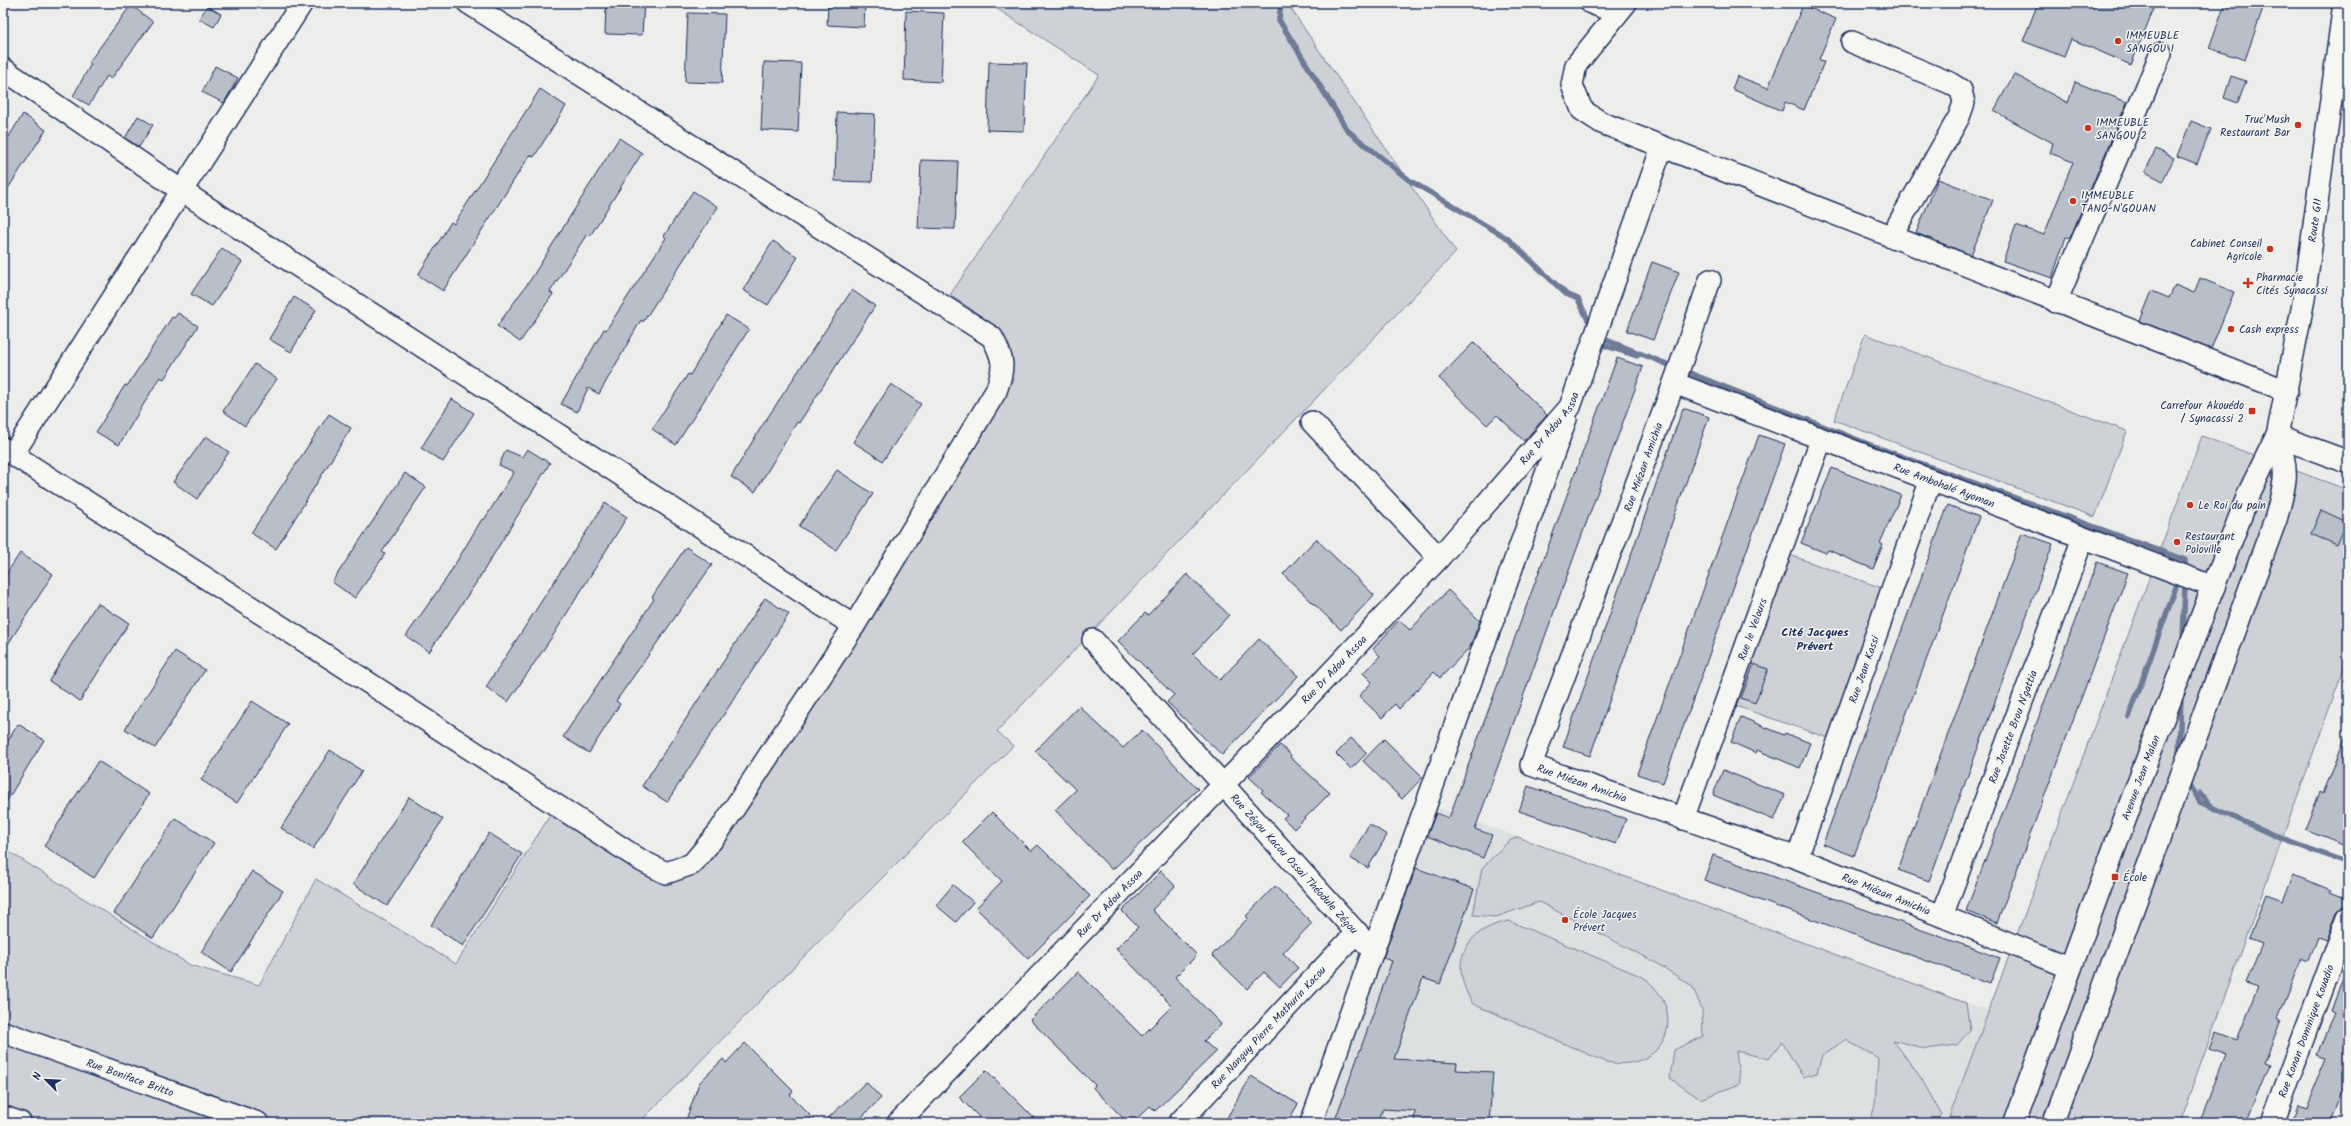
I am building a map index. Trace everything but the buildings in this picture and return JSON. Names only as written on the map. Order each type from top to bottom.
[{"type":"main road","points":[[2277,436],[2348,462]]},
{"type":"main road","points":[[2054,1123],[2276,518],[2284,487],[2286,461],[2277,436]]},
{"type":"main road","name":"Avenue Jean Malan","points":[[2014,1123],[2137,786],[2250,491],[2277,436]]},
{"type":"main road","points":[[3,1117],[20,1123]]},
{"type":"street","points":[[302,3],[182,191],[8,451],[343,666],[642,861],[666,873],[692,864],[718,832],[854,626],[996,391],[1003,371],[1002,354],[992,337],[468,3]]},
{"type":"street","points":[[1591,3],[1622,8],[1576,65],[1572,85],[1582,110],[1602,123],[2056,302],[2287,391]]},
{"type":"street","name":"Route G11","points":[[2277,436],[2304,299],[2344,3]]},
{"type":"street","points":[[1852,42],[1950,83],[1961,90],[1964,103],[1959,117],[1891,237]]},
{"type":"street","points":[[2056,302],[2161,53]]},
{"type":"street","points":[[3,69],[182,191],[854,626]]},
{"type":"street","name":"Rue Dr Adou Assoa","points":[[898,1123],[1439,558],[1570,407],[1662,147]]},
{"type":"street","name":"Rue Miézan Amichia","points":[[1710,280],[1674,383],[1531,765],[1797,858],[2071,968]]},
{"type":"street","name":"Rue Ambohalé Ayoman","points":[[1674,383],[1930,482],[2214,587]]},
{"type":"street","points":[[1311,1123],[1570,407]]},
{"type":"street","points":[[1312,422],[1439,558]]},
{"type":"street","name":"Rue le Velours","points":[[1683,819],[1821,440]]},
{"type":"street","name":"Rue Jean Kassi","points":[[1797,858],[1930,482]]},
{"type":"street","name":"Rue Josette Brou N'gattia","points":[[1942,916],[2083,538]]},
{"type":"street","name":"Rue Zégou Kacou Ossai Théodule Zégou","points":[[1092,640],[1358,932],[1373,951]]},
{"type":"street","name":"Rue Konan Dominique Kouadio","points":[[2272,1123],[2348,917]]},
{"type":"street","name":"Rue Nanguy Pierre Mathurin Kacou","points":[[1179,1123],[1358,932]]},
{"type":"street","name":"Rue Boniface Britto","points":[[3,1032],[258,1123]]},
{"type":"shaded area","points":[[988,3],[1287,3],[1456,252],[997,731],[1013,746],[639,1123],[3,1123],[3,848],[190,965],[259,985],[316,879],[456,964],[551,814],[643,871],[694,866],[1013,381],[1000,329],[950,295],[1099,75]]},
{"type":"shaded area","points":[[1865,334],[2127,431],[2095,517],[1834,420]]},
{"type":"shaded area","points":[[2202,436],[2348,490],[2348,657],[2179,1123],[1947,1123]]},
{"type":"shaded area","points":[[1787,554],[1882,588],[1828,738],[1733,705]]},
{"type":"shaded area","name":"École Jacques Prévert","points":[[1429,804],[1989,1011],[1947,1123],[1314,1123]]},
{"type":"shaded area","points":[[1518,837],[1966,1003],[1970,1030],[1957,1045],[1926,1049],[1893,1040],[1921,1078],[1941,1114],[1935,1123],[1870,1123],[1875,1104],[1878,1058],[1846,1040],[1822,1055],[1817,1073],[1803,1077],[1782,1042],[1769,1059],[1736,1051],[1740,1084],[1700,1099],[1670,1078],[1674,1050],[1703,1036],[1702,1009],[1692,986],[1653,961],[1539,902],[1496,917],[1473,915],[1482,868],[1509,841]]},
{"type":"shaded area","points":[[1509,921],[1643,977],[1658,991],[1666,1007],[1668,1023],[1665,1038],[1656,1050],[1643,1059],[1626,1063],[1606,1062],[1473,1004],[1465,989],[1462,975],[1461,963],[1464,951],[1480,932]]},
{"type":"waterway","points":[[1281,3],[1279,20],[1348,131],[1409,180],[1507,238],[1566,294],[1578,299],[1592,328]]},
{"type":"waterway","points":[[1599,337],[1674,367]]},
{"type":"waterway","points":[[1603,345],[1637,356]]},
{"type":"waterway","points":[[1682,370],[1868,444],[2185,560],[2185,572]]},
{"type":"waterway","points":[[2183,642],[2185,581]]},
{"type":"waterway","points":[[2129,717],[2176,587]]},
{"type":"waterway","points":[[2179,756],[2181,696]]},
{"type":"waterway","points":[[2186,778],[2200,802],[2280,838],[2348,863]]},
{"type":"waterway","points":[[2201,793],[2211,806]]},
{"type":"place","name":"IMMEUBLE SANGOU 1","points":[[2118,41]]},
{"type":"place","name":"Truc'Mush Restaurant Bar","points":[[2298,125]]},
{"type":"place","name":"IMMEUBLE SANGOU 2","points":[[2088,128]]},
{"type":"place","name":"IMMEUBLE TANO-N'GOUAN","points":[[2073,201]]},
{"type":"place","name":"Cabinet Conseil Agricole","points":[[2270,249]]},
{"type":"place","name":"Pharmacie Cités Synacassi","points":[[2248,283]]},
{"type":"place","name":"Cash express","points":[[2231,329]]},
{"type":"place","name":"Carrefour Akouédo / Synacassi 2","points":[[2252,411]]},
{"type":"place","name":"Le Roi du pain","points":[[2190,505]]},
{"type":"place","name":"Restaurant Poloville","points":[[2177,542]]},
{"type":"place","name":"École","points":[[2115,877]]},
{"type":"place","name":"École Jacques Prévert","points":[[1565,920]]},
{"type":"district","name":"Cité Jacques Prévert","points":[[1815,639]]}]
